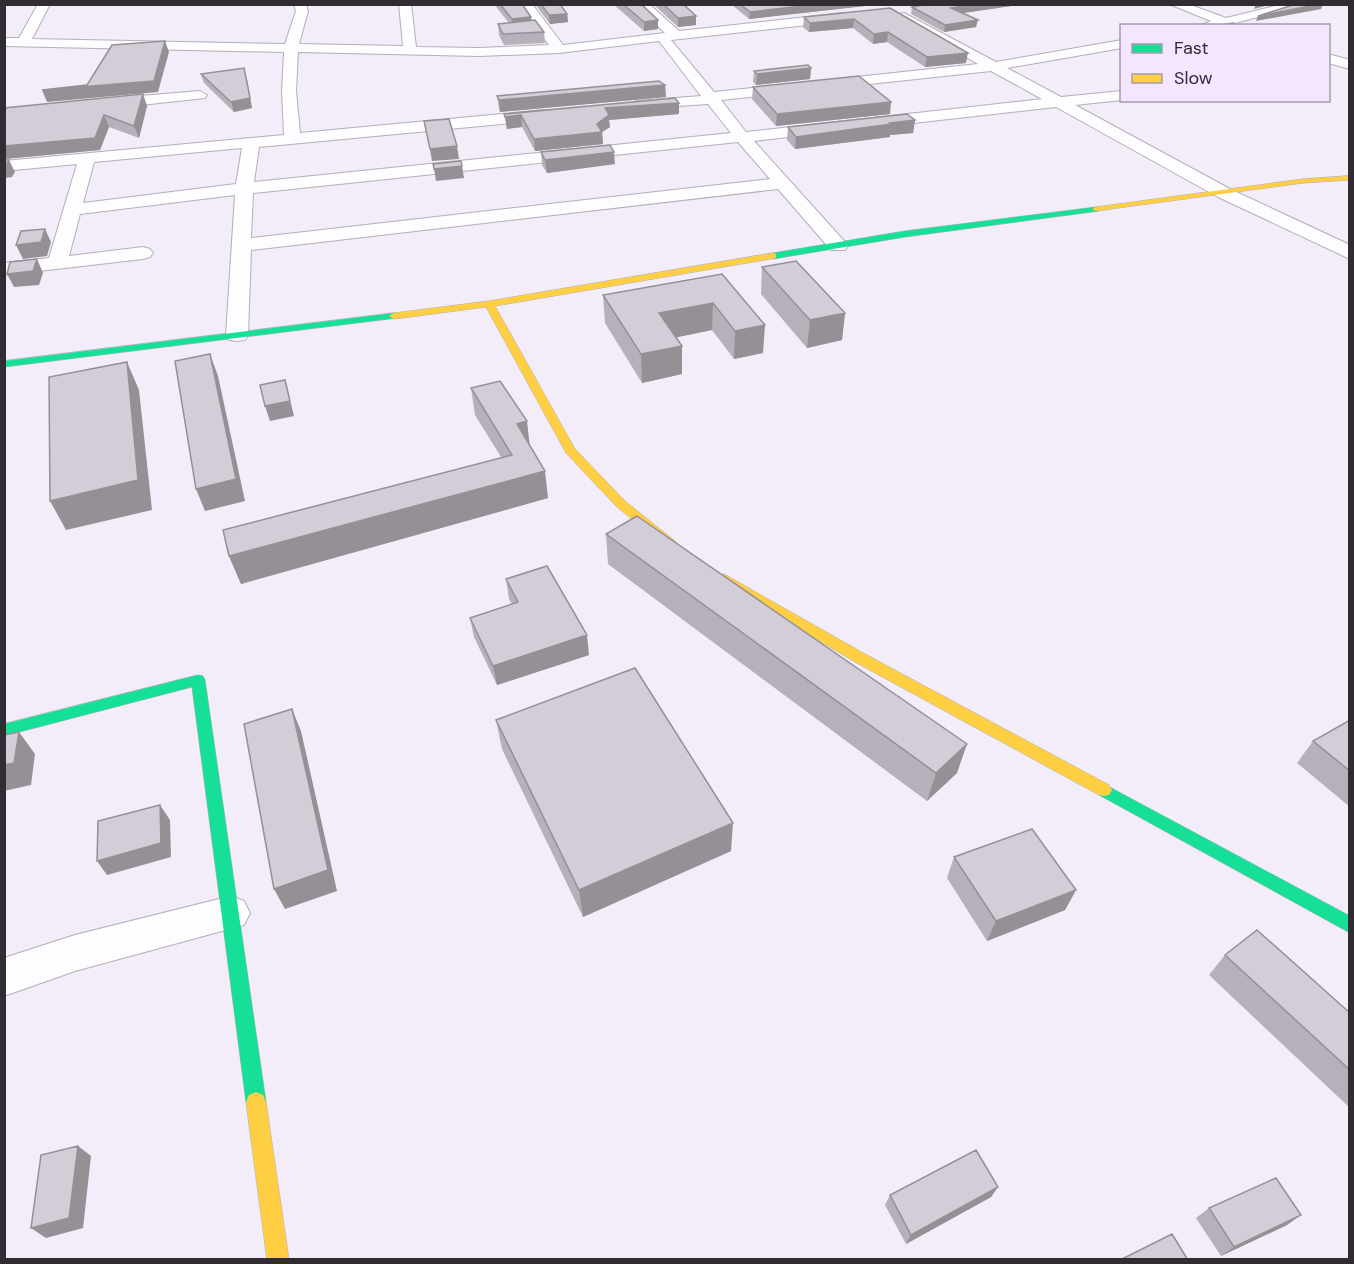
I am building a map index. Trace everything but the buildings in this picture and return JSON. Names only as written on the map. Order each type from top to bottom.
[{"type":"street","points":[[24,42],[44,4]]},
{"type":"street","points":[[292,138],[289,103],[292,48],[297,19],[302,11],[300,4]]},
{"type":"street","points":[[405,4],[410,51]]},
{"type":"street","points":[[525,4],[559,49]]},
{"type":"street","points":[[641,4],[669,37],[742,138],[838,246]]},
{"type":"street","points":[[1175,4],[1230,23],[1301,4]]},
{"type":"street","points":[[903,7],[891,11],[1224,193],[1350,253]]},
{"type":"street","points":[[772,11],[790,23]]},
{"type":"street","points":[[4,42],[479,52],[559,49],[858,15]]},
{"type":"street","points":[[618,108],[995,66],[1120,44]]},
{"type":"street","points":[[85,106],[200,95]]},
{"type":"street","points":[[72,210],[246,188],[742,138],[1120,95]]},
{"type":"street","points":[[4,166],[556,114]]},
{"type":"street","points":[[237,335],[241,245],[251,143]]},
{"type":"street","points":[[58,262],[87,158]]},
{"type":"street","points":[[4,364],[489,304],[905,234],[1303,181],[1350,178]]},
{"type":"street","points":[[241,245],[782,183]]},
{"type":"street","points":[[4,269],[143,253]]},
{"type":"street","points":[[489,304],[570,452],[621,504],[686,553]]},
{"type":"street","points":[[716,573],[797,622],[1350,926]]},
{"type":"street","points":[[4,730],[198,680],[278,1260]]},
{"type":"street","points":[[4,977],[75,953],[231,913]]},
{"type":"traffic: fast","points":[[773,256],[905,234],[1096,209]]},
{"type":"traffic: fast","points":[[4,364],[394,316]]},
{"type":"traffic: fast","points":[[4,730],[198,680],[256,1102]]},
{"type":"traffic: fast","points":[[1104,790],[1350,925]]},
{"type":"traffic: slow","points":[[1096,209],[1303,181],[1350,178]]},
{"type":"traffic: slow","points":[[394,316],[489,304],[773,256]]},
{"type":"traffic: slow","points":[[489,304],[570,451],[621,504],[671,544]]},
{"type":"traffic: slow","points":[[724,578],[860,658],[1104,790]]},
{"type":"traffic: slow","points":[[256,1102],[278,1260]]}]
